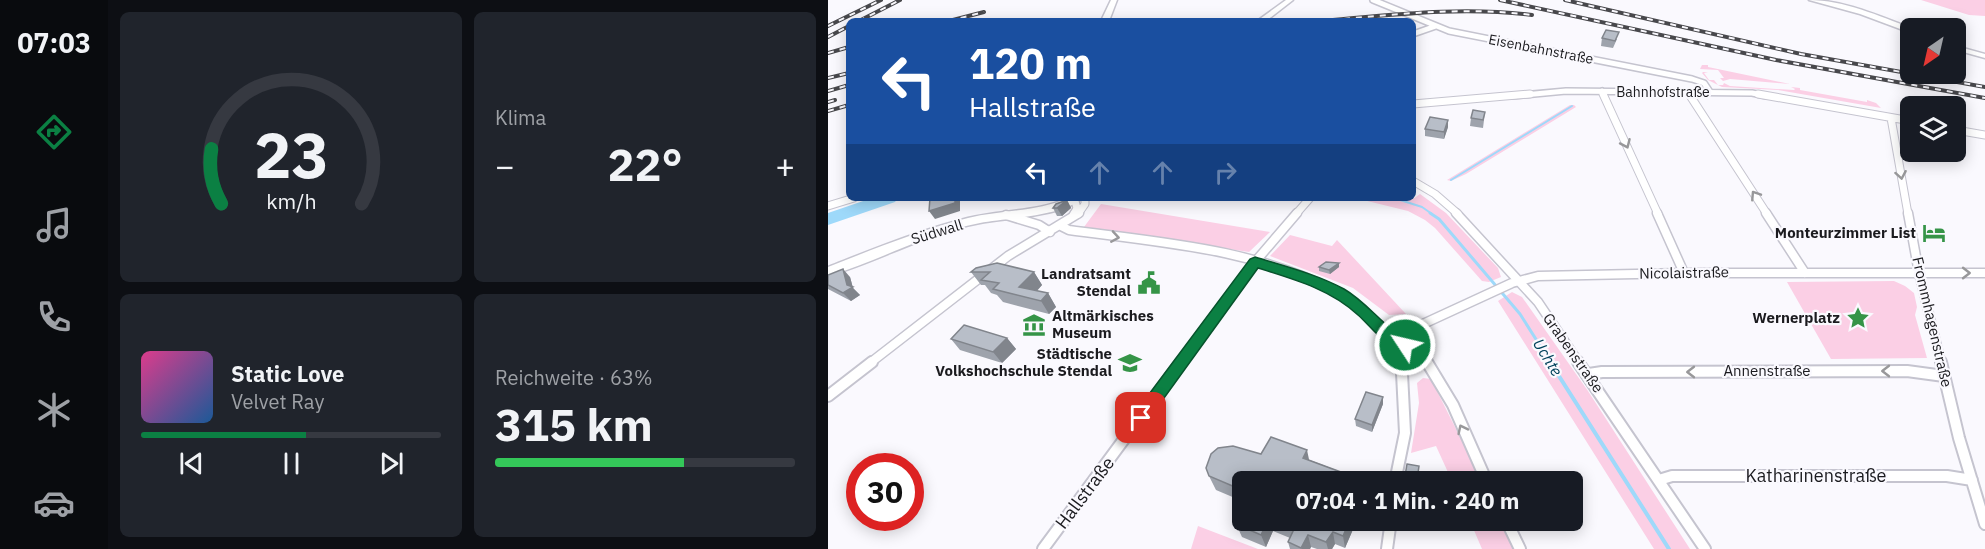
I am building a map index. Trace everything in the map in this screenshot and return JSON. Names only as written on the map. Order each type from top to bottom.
[{"type":"main road","points":[[1106,18],[1114,0]]},
{"type":"main road","points":[[1265,18],[1290,0]]},
{"type":"main road","points":[[1812,0],[1862,12],[1900,27]]},
{"type":"main road","points":[[1966,51],[1985,56]]},
{"type":"main road","name":"Südwall","points":[[828,272],[935,231],[1003,214],[1050,207],[1067,201]]},
{"type":"street","name":"Eisenbahnstraße","points":[[1373,0],[1454,33],[1692,79],[1704,83],[1710,92]]},
{"type":"street","points":[[1416,33],[1436,26]]},
{"type":"street","points":[[1602,91],[1684,273]]},
{"type":"street","points":[[1688,92],[1805,273]]},
{"type":"street","name":"Bahnhofstraße","points":[[1416,104],[1530,93],[1710,92],[1767,94],[1900,119]]},
{"type":"street","name":"Frommhagenstraße","points":[[1891,117],[1919,273],[1959,438],[1985,524]]},
{"type":"street","points":[[1966,132],[1985,135]]},
{"type":"street","name":"Grabenstraße","points":[[1416,183],[1450,206],[1515,282],[1589,375],[1705,549]]},
{"type":"street","points":[[828,206],[846,200]]},
{"type":"street","points":[[828,396],[1008,256],[1080,213],[1085,204],[1080,201]]},
{"type":"street","name":"Hallstraße","points":[[1043,549],[1255,262],[1307,201]]},
{"type":"street","points":[[1003,214],[1039,225],[1050,232]]},
{"type":"street","points":[[1061,226],[1069,230],[1255,262],[1311,280],[1340,293],[1390,336],[1419,354],[1431,369],[1482,471]]},
{"type":"street","name":"Nicolaistraße","points":[[1405,345],[1413,327],[1490,292],[1538,276],[1684,273],[1985,273]]},
{"type":"street","points":[[1397,471],[1405,433],[1402,373],[1405,345]]},
{"type":"street","name":"Annenstraße","points":[[1589,375],[1602,372],[1907,371],[1944,376]]},
{"type":"street","name":"Katharinenstraße","points":[[1659,480],[1672,476],[1947,476],[1972,480]]},
{"type":"street","points":[[1387,549],[1389,531]]},
{"type":"street","points":[[1511,531],[1520,549]]},
{"type":"shaded area","points":[[1921,0],[1985,0],[1985,16],[1969,15]]},
{"type":"shaded area","points":[[1702,65],[1790,84],[1730,79],[1723,81],[1720,78],[1724,78],[1718,70],[1700,69]]},
{"type":"shaded area","points":[[1703,72],[1708,72],[1704,73],[1709,80],[1714,80],[1718,85],[1708,80]]},
{"type":"shaded area","points":[[1724,83],[1730,86],[1794,90],[1791,87],[1800,88],[1800,90],[1867,102],[1867,100],[1876,103],[1881,108],[1778,90],[1722,87],[1718,85]]},
{"type":"shaded area","points":[[1570,105],[1576,107],[1466,174],[1451,181],[1447,180]]},
{"type":"shaded area","points":[[1420,194],[1446,213],[1498,268],[1501,277],[1489,282],[1482,281],[1435,228],[1425,220],[1408,211],[1367,201],[1416,201],[1416,197]]},
{"type":"shaded area","points":[[1101,204],[1270,232],[1249,252],[1084,227]]},
{"type":"shaded area","points":[[1290,235],[1332,246],[1337,240],[1406,314],[1389,315],[1353,288],[1270,256]]},
{"type":"shaded area","name":"Wernerplatz","points":[[1894,281],[1914,293],[1917,307],[1915,315],[1927,358],[1831,359],[1787,282]]},
{"type":"shaded area","points":[[1512,292],[1522,297],[1588,391],[1690,549],[1654,549],[1498,301]]},
{"type":"shaded area","points":[[1423,378],[1431,379],[1477,471],[1447,471],[1436,446],[1411,453],[1419,403],[1417,383]]},
{"type":"shaded area","points":[[1198,526],[1258,549],[1191,549]]},
{"type":"shaded area","points":[[1474,531],[1506,531],[1514,549],[1482,549]]},
{"type":"building","points":[[1606,30],[1619,32],[1615,41],[1602,38]]},
{"type":"building","points":[[1473,110],[1485,112],[1483,120],[1471,118]]},
{"type":"building","points":[[1430,117],[1448,120],[1444,132],[1425,129]]},
{"type":"building","points":[[930,201],[955,201],[955,203],[929,211]]},
{"type":"building","points":[[1066,201],[1057,208],[1053,208],[1056,204]]},
{"type":"building","points":[[1326,262],[1339,263],[1329,270],[1319,267]]},
{"type":"building","points":[[997,263],[1034,272],[1019,287],[1048,293],[1041,301],[993,289],[999,283],[981,280],[990,272],[971,272],[976,268]]},
{"type":"building","points":[[843,269],[847,285],[853,287],[843,293],[828,285],[828,275]]},
{"type":"building","points":[[964,325],[1007,338],[993,352],[951,339]]},
{"type":"building","points":[[1366,392],[1383,397],[1372,425],[1355,419]]},
{"type":"building","points":[[1271,437],[1307,450],[1303,458],[1338,471],[1232,471],[1232,486],[1209,476],[1206,468],[1211,454],[1218,448],[1233,446],[1261,454]]},
{"type":"building","points":[[1407,464],[1419,466],[1418,471],[1406,471]]},
{"type":"building","points":[[1293,531],[1345,531],[1343,536],[1333,532],[1326,542],[1308,535],[1301,548],[1288,542]]},
{"type":"waterway","points":[[1451,180],[1572,106]]},
{"type":"waterway","name":"Uchte","points":[[828,219],[880,201]]},
{"type":"waterway","name":"Uchte","points":[[1403,201],[1422,207],[1432,214]]},
{"type":"waterway","name":"Uchte","points":[[1430,213],[1439,219],[1520,314],[1551,363]]},
{"type":"waterway","name":"Uchte","points":[[1550,362],[1669,549]]},
{"type":"railway","points":[[828,26],[881,0]]},
{"type":"railway","points":[[865,18],[900,0]]},
{"type":"railway","points":[[1500,0],[1776,60],[1985,98]]},
{"type":"railway","points":[[1565,0],[1801,54],[1985,87]]},
{"type":"railway","points":[[1354,18],[1452,11],[1532,15]]},
{"type":"railway","points":[[961,18],[984,12]]},
{"type":"railway","points":[[828,37],[846,28]]},
{"type":"railway","points":[[828,53],[846,48]]},
{"type":"railway","points":[[828,78],[846,74]]},
{"type":"railway","points":[[828,91],[846,86]]},
{"type":"railway","points":[[828,102],[835,100]]},
{"type":"railway","points":[[828,111],[846,106]]},
{"type":"place","name":"Monteurzimmer List","points":[[1934,233]]},
{"type":"place","name":"Landratsamt Stendal","points":[[1149,283]]},
{"type":"place","name":"Wernerplatz","points":[[1858,318]]},
{"type":"place","name":"Altmärkisches Museum","points":[[1034,325]]},
{"type":"place","name":"Städtische Volkshochschule Stendal","points":[[1130,363]]},
{"type":"route","points":[[1141,418],[1255,262],[1311,280],[1340,293],[1390,336],[1405,345]]}]
